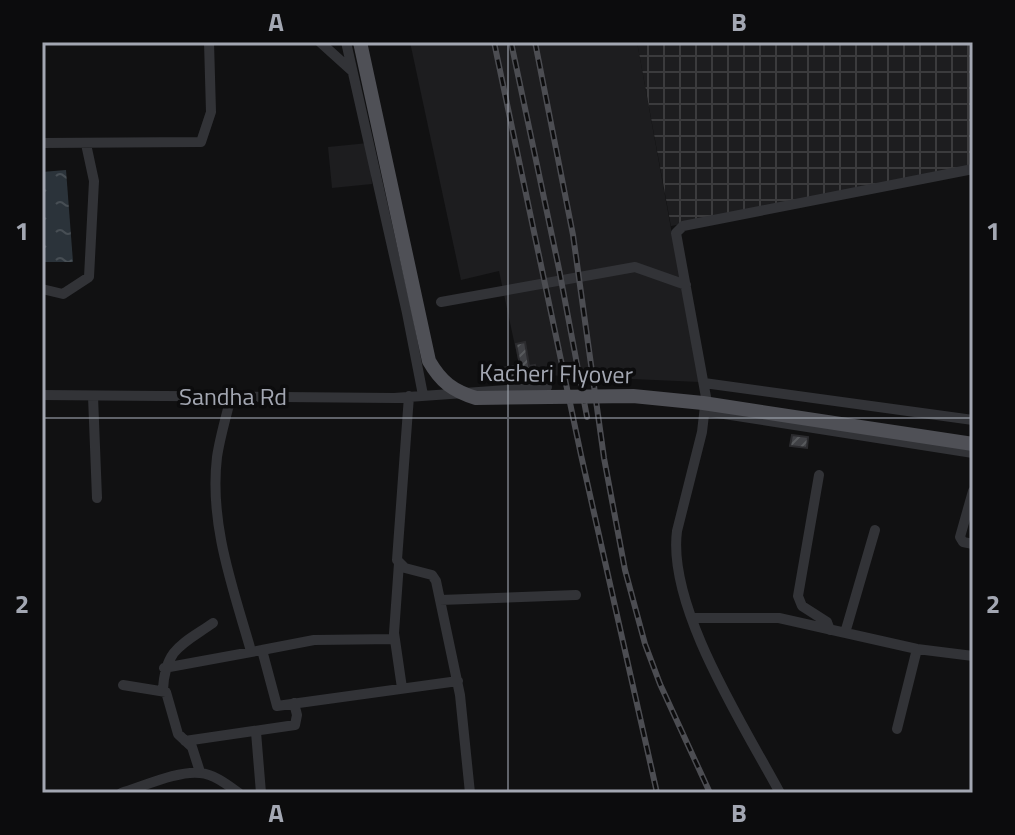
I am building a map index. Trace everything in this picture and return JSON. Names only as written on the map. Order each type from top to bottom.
[{"type":"main road","name":"Kacheri Flyover","points":[[360,42],[429,361],[439,378],[457,392],[476,398],[591,394],[703,403],[973,444]]},
{"type":"street","points":[[42,143],[201,142],[211,112],[209,42]]},
{"type":"street","points":[[320,42],[351,70]]},
{"type":"street","points":[[346,42],[423,395]]},
{"type":"street","points":[[42,289],[63,294],[89,277],[94,181],[86,144]]},
{"type":"street","points":[[790,793],[780,793],[713,668],[678,578],[675,547],[705,411],[704,383],[676,233],[683,226],[973,169]]},
{"type":"street","points":[[441,302],[635,267],[686,285]]},
{"type":"street","points":[[704,383],[973,420]]},
{"type":"street","name":"Sandha Rd","points":[[42,395],[409,396],[547,387]]},
{"type":"street","points":[[93,396],[97,498]]},
{"type":"street","points":[[402,688],[395,639],[400,501],[409,396]]},
{"type":"street","points":[[231,397],[217,460],[218,525],[222,551],[277,706],[458,681]]},
{"type":"street","points":[[705,411],[973,453]]},
{"type":"street","points":[[819,475],[798,596],[802,606],[827,622],[830,630]]},
{"type":"street","points":[[973,491],[960,537],[963,542],[973,544]]},
{"type":"street","points":[[845,633],[875,530]]},
{"type":"street","points":[[399,563],[405,568],[432,575],[440,600],[458,681],[470,793]]},
{"type":"street","points":[[440,600],[576,595]]},
{"type":"street","points":[[692,618],[779,618],[917,649],[973,656]]},
{"type":"street","points":[[163,690],[164,668],[189,637],[213,623]]},
{"type":"street","points":[[164,668],[314,640],[395,639]]},
{"type":"street","points":[[897,729],[917,649]]},
{"type":"street","points":[[123,685],[163,690],[168,694],[176,729],[192,747],[200,772]]},
{"type":"street","points":[[185,741],[295,725],[297,715],[294,703]]},
{"type":"street","points":[[256,732],[261,793]]},
{"type":"street","points":[[121,793],[200,772],[226,783],[239,793]]},
{"type":"shaded area","points":[[410,42],[637,42],[699,382],[521,374],[499,271],[461,280]]},
{"type":"shaded area","points":[[637,42],[973,42],[973,167],[671,226]]},
{"type":"shaded area","points":[[368,143],[372,184],[332,188],[328,147]]},
{"type":"water","points":[[66,170],[73,262],[42,262],[42,172]]},
{"type":"building","points":[[525,342],[529,366],[535,365],[537,377],[505,382],[502,368],[520,365],[516,344]]},
{"type":"building","points":[[792,435],[808,437],[807,448],[790,446]]},
{"type":"railway","points":[[494,42],[581,455],[657,793]]},
{"type":"railway","points":[[511,42],[587,417]]},
{"type":"railway","points":[[535,42],[573,235],[604,458],[625,570],[645,644],[660,684],[710,793]]}]
